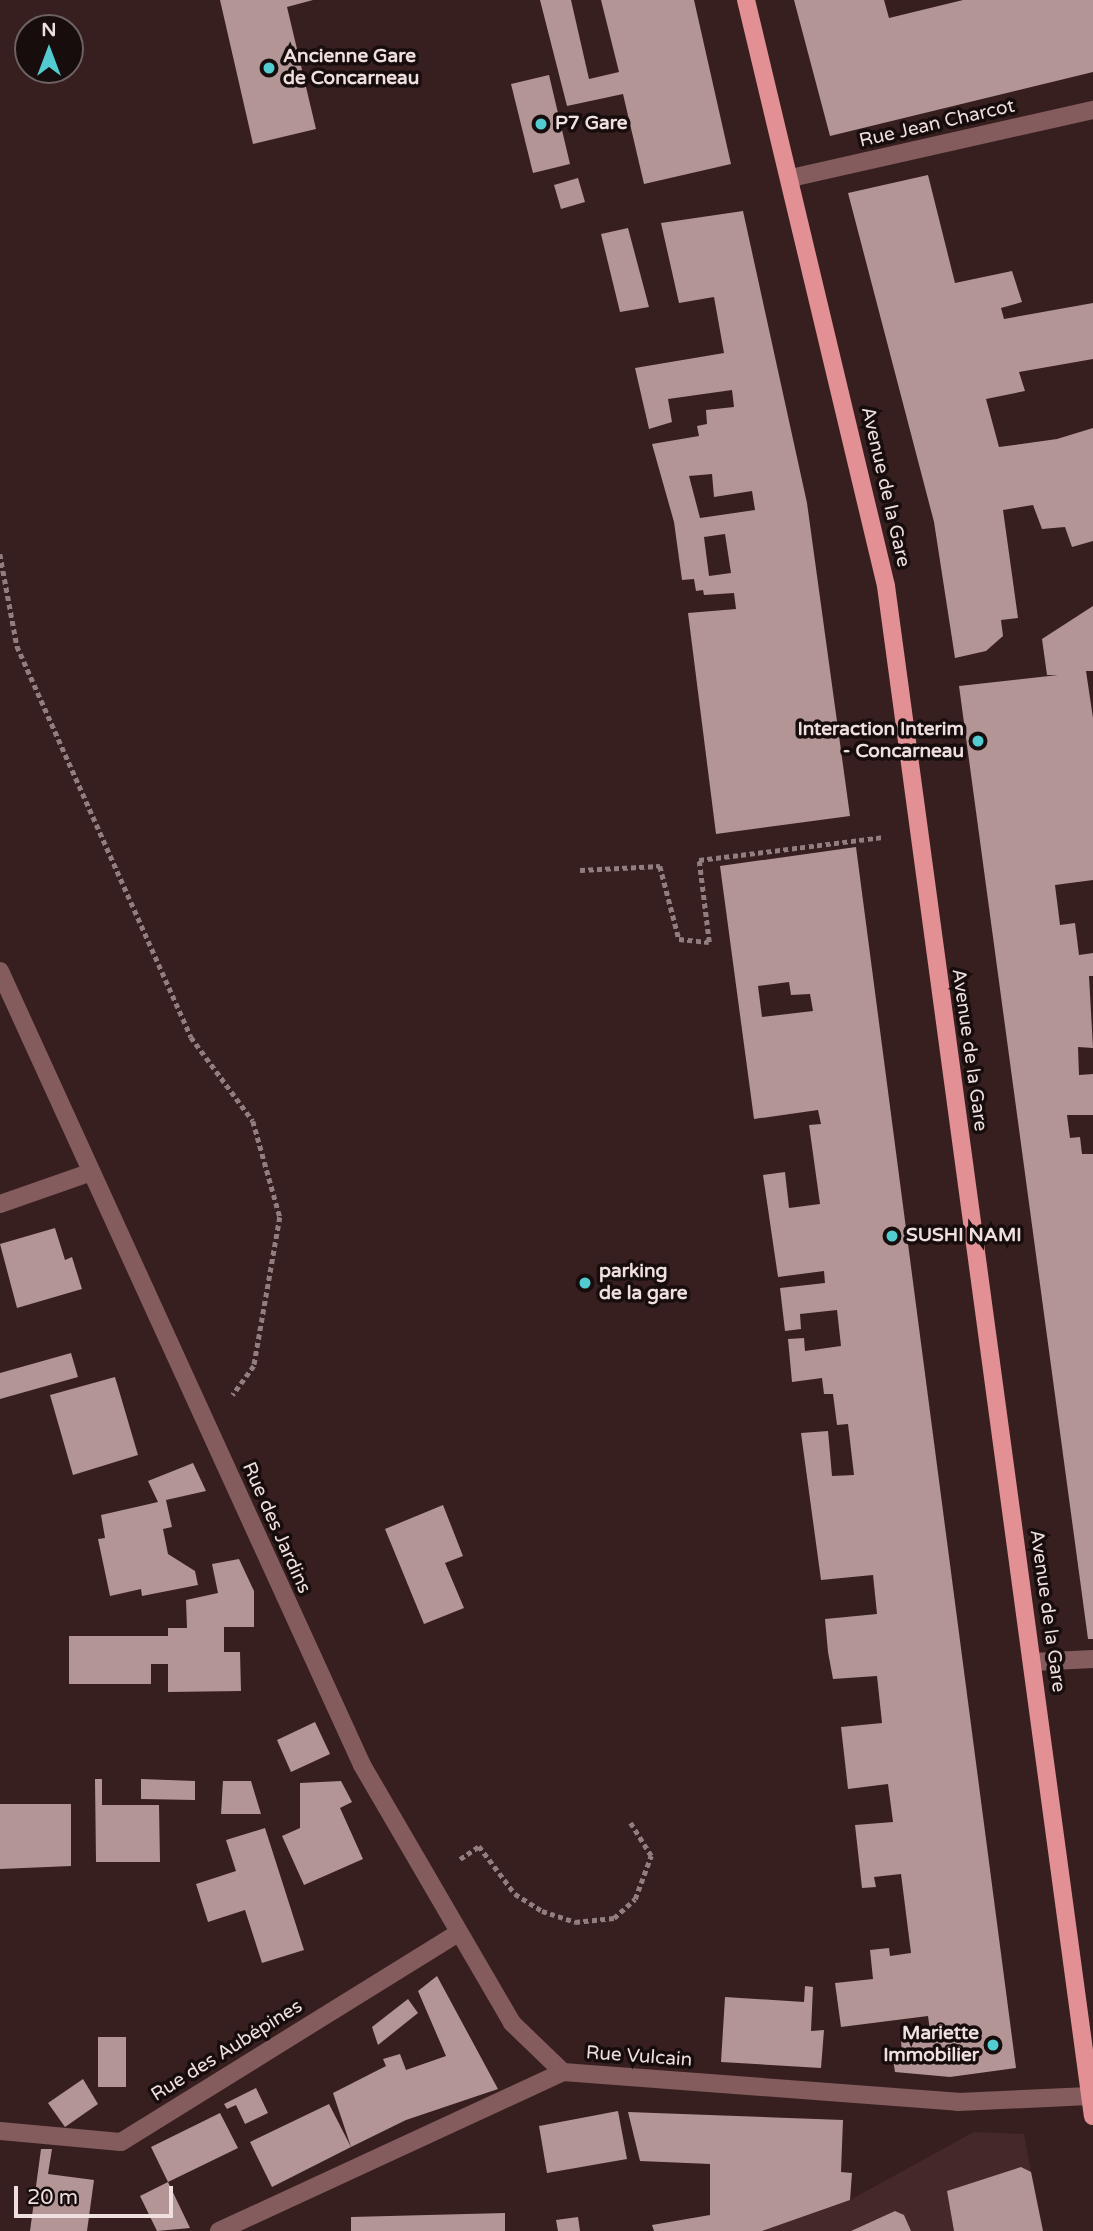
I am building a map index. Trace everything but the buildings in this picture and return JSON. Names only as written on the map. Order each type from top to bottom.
[{"type":"main road","name":"Avenue de la Gare","points":[[746,0],[791,178],[886,586],[1093,2116]]},
{"type":"street","name":"Rue Jean Charcot","points":[[791,178],[1093,110]]},
{"type":"street","name":"Rue des Jardins","points":[[0,971],[362,1765],[512,2024],[563,2072]]},
{"type":"street","points":[[0,1204],[92,1172]]},
{"type":"street","points":[[1033,1662],[1093,1659]]},
{"type":"street","name":"Rue des Aubépines","points":[[0,2131],[121,2142],[458,1933]]},
{"type":"street","name":"Rue Vulcain","points":[[219,2231],[563,2072],[958,2102],[1089,2096]]},
{"type":"path","points":[[0,554],[17,646],[191,1037],[253,1121],[279,1216],[254,1366],[209,1430]]},
{"type":"path","points":[[580,870],[660,866],[679,939],[709,943],[699,860],[919,833]]},
{"type":"path","points":[[427,1879],[479,1846],[515,1894],[542,1911],[575,1922],[614,1918],[635,1899],[651,1856],[630,1823]]},
{"type":"shaded area","points":[[974,2132],[1024,2134],[1031,2172],[1021,2167],[947,2191],[954,2231],[911,2231],[904,2215],[895,2211],[851,2231],[762,2231],[850,2200]]},
{"type":"place","name":"Ancienne Gare de Concarneau","points":[[269,68]]},
{"type":"place","name":"P7 Gare","points":[[541,124]]},
{"type":"place","name":"Interaction Interim - Concarneau","points":[[978,741]]},
{"type":"place","name":"SUSHI NAMI","points":[[892,1236]]},
{"type":"place","name":"parking de la gare","points":[[585,1283]]},
{"type":"place","name":"Mariette Immobilier","points":[[993,2045]]}]
